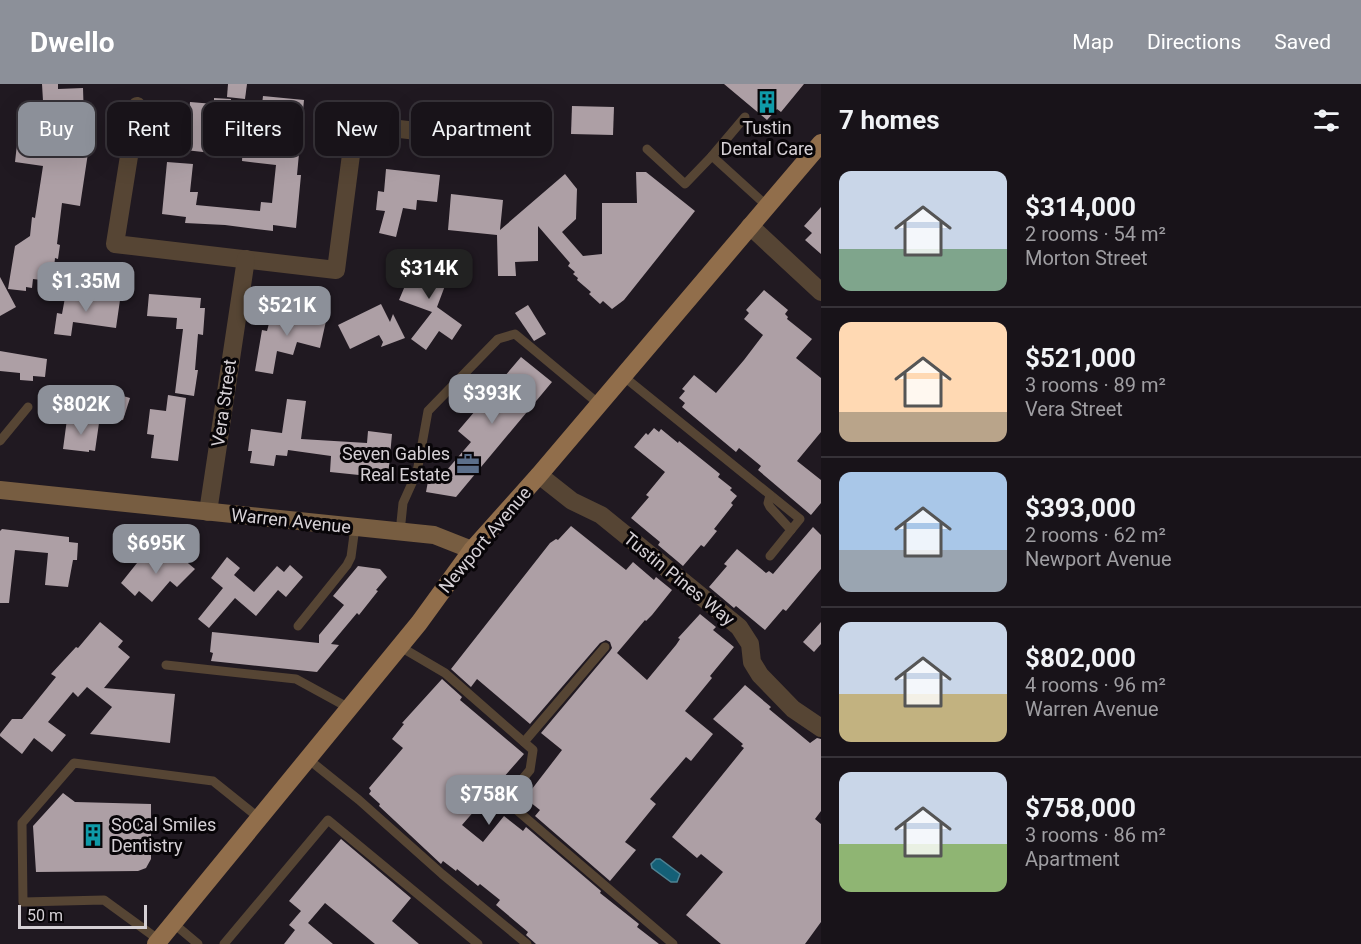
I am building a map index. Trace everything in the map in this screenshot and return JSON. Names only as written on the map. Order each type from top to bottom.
[{"type":"main road","name":"Newport Avenue","points":[[158,942],[399,646],[472,550],[539,475],[821,143]]},
{"type":"street","points":[[129,156],[115,244],[336,270],[355,124],[411,130]]},
{"type":"street","points":[[750,226],[821,292]]},
{"type":"street","name":"Vera Street","points":[[208,512],[246,259]]},
{"type":"street","name":"Tustin Pines Way","points":[[539,475],[572,501],[601,515],[739,627],[750,644],[752,662],[760,675],[793,709],[821,728]]},
{"type":"street","name":"Warren Avenue","points":[[0,490],[434,536],[472,550]]},
{"type":"lane","points":[[647,149],[685,184],[746,117]]},
{"type":"lane","points":[[712,156],[767,206]]},
{"type":"lane","points":[[400,532],[403,503],[417,472],[428,411],[498,339],[514,333],[599,404]]},
{"type":"lane","points":[[623,375],[800,519],[770,556]]},
{"type":"lane","points":[[0,441],[28,407]]},
{"type":"lane","points":[[770,495],[768,503],[770,507],[791,530]]},
{"type":"lane","points":[[298,626],[347,565],[351,556],[355,527]]},
{"type":"lane","points":[[399,646],[445,673],[533,750],[530,771],[505,800],[673,944]]},
{"type":"lane","points":[[524,742],[605,647]]},
{"type":"lane","points":[[166,665],[296,679],[349,708]]},
{"type":"lane","points":[[308,759],[527,944]]},
{"type":"lane","points":[[158,942],[104,900],[23,902],[22,823],[74,763],[213,781],[259,818]]},
{"type":"lane","points":[[224,944],[327,820],[478,944]]},
{"type":"lane","points":[[173,923],[198,944]]},
{"type":"water","points":[[656,859],[660,859],[680,874],[677,882],[671,882],[652,868],[651,864]]},
{"type":"building","points":[[42,84],[58,84],[58,89],[83,88],[83,102],[43,102]]},
{"type":"building","points":[[228,84],[247,84],[245,99],[227,97]]},
{"type":"building","name":"Tustin Dental Care","points":[[724,84],[804,84],[781,112],[777,109],[767,120]]},
{"type":"building","points":[[263,96],[304,100],[303,111],[303,102],[262,102]]},
{"type":"building","points":[[214,98],[231,99],[231,102],[214,102]]},
{"type":"building","points":[[191,102],[203,103],[203,152],[191,151]]},
{"type":"building","points":[[572,106],[614,107],[613,135],[571,134]]},
{"type":"building","points":[[17,144],[18,156],[88,156],[80,206],[62,203],[57,244],[60,245],[54,269],[43,268],[41,280],[33,279],[32,288],[26,287],[26,291],[8,289],[15,246],[30,236],[43,166],[15,162]]},
{"type":"building","points":[[242,156],[299,156],[297,175],[301,175],[296,228],[273,225],[273,231],[185,223],[186,217],[162,214],[167,162],[193,164],[190,192],[198,192],[196,205],[260,211],[261,202],[272,203],[276,165],[242,161]]},
{"type":"building","points":[[386,169],[440,175],[437,202],[417,200],[416,210],[403,208],[396,237],[379,233],[385,211],[376,210],[378,191],[384,192]]},
{"type":"building","points":[[636,172],[646,172],[695,211],[624,300],[612,309],[603,301],[600,304],[589,294],[591,292],[577,280],[578,278],[573,274],[575,272],[568,266],[570,263],[538,226],[538,261],[515,262],[516,276],[498,276],[497,235],[448,230],[451,194],[503,200],[500,230],[565,174],[577,189],[576,219],[562,232],[583,256],[602,254],[602,203],[637,203]]},
{"type":"building","points":[[821,207],[821,254],[805,240],[812,233],[804,226]]},
{"type":"building","points":[[418,255],[452,267],[437,307],[462,325],[452,340],[439,331],[426,350],[411,339],[432,312],[399,300]]},
{"type":"building","points":[[0,277],[16,307],[0,316]]},
{"type":"building","points":[[764,290],[788,310],[785,314],[787,319],[812,339],[796,358],[821,378],[821,432],[797,461],[821,480],[821,503],[811,515],[758,470],[761,466],[739,448],[736,452],[682,407],[685,403],[679,398],[685,391],[682,389],[694,375],[716,393],[744,360],[763,335],[744,319],[749,313],[746,310]]},
{"type":"building","points":[[66,292],[120,300],[116,328],[73,322],[71,336],[54,334],[57,313],[62,314]]},
{"type":"building","points":[[149,294],[201,298],[200,308],[205,308],[203,335],[198,334],[195,370],[198,370],[194,396],[175,393],[183,329],[176,329],[177,318],[147,316]]},
{"type":"building","points":[[381,304],[390,322],[393,314],[405,338],[381,347],[383,342],[379,335],[350,349],[338,325]]},
{"type":"building","points":[[528,305],[546,334],[534,341],[515,313]]},
{"type":"building","points":[[273,308],[326,321],[320,348],[297,342],[293,355],[277,351],[273,374],[255,371],[262,330],[267,331]]},
{"type":"building","points":[[0,351],[47,359],[45,377],[33,376],[33,381],[20,380],[20,373],[0,371]]},
{"type":"building","points":[[521,357],[552,382],[456,497],[426,492],[429,476],[440,478],[471,442],[458,431]]},
{"type":"building","points":[[113,393],[130,398],[123,420],[106,415]]},
{"type":"building","points":[[168,395],[186,398],[178,461],[151,458],[154,435],[147,434],[150,409],[166,411]]},
{"type":"building","points":[[287,399],[306,401],[301,439],[367,443],[368,431],[392,434],[388,478],[330,472],[331,456],[288,450],[287,456],[276,455],[274,466],[250,463],[252,451],[248,451],[251,429],[282,433]]},
{"type":"building","points":[[67,419],[99,423],[95,451],[63,449]]},
{"type":"building","points":[[654,428],[659,432],[661,429],[678,443],[679,441],[720,474],[718,477],[732,488],[730,490],[737,496],[731,503],[733,505],[714,529],[717,531],[704,547],[701,545],[683,566],[658,545],[660,542],[631,518],[649,497],[646,495],[665,472],[634,447],[646,433],[648,435]]},
{"type":"building","points":[[571,526],[626,570],[633,562],[654,580],[656,577],[672,590],[617,653],[647,680],[676,645],[680,639],[678,638],[700,614],[716,627],[713,630],[734,647],[685,711],[713,734],[691,761],[686,757],[650,799],[656,804],[625,842],[636,850],[610,881],[535,816],[540,810],[525,798],[562,750],[541,733],[610,651],[612,648],[610,642],[606,640],[600,643],[530,724],[477,679],[471,687],[451,669],[550,543],[558,540]]},
{"type":"building","points":[[813,527],[821,535],[821,569],[786,611],[783,609],[765,630],[709,587],[727,566],[724,564],[737,549],[766,573],[769,571],[773,574]]},
{"type":"building","points":[[2,529],[69,537],[69,542],[78,543],[77,560],[73,560],[68,587],[45,585],[48,553],[15,550],[9,603],[0,603],[0,531]]},
{"type":"building","points":[[149,548],[167,563],[176,553],[195,569],[177,587],[170,581],[152,602],[139,591],[135,596],[121,583]]},
{"type":"building","points":[[227,557],[240,568],[234,575],[254,592],[277,566],[284,572],[290,565],[303,577],[286,597],[278,590],[256,616],[235,598],[209,628],[198,619],[223,588],[211,578]]},
{"type":"building","points":[[358,566],[380,569],[387,577],[359,615],[357,613],[331,644],[339,645],[317,672],[211,661],[212,632],[319,643],[319,635],[344,605],[333,596]]},
{"type":"building","points":[[100,622],[123,641],[118,647],[130,657],[104,688],[175,694],[170,743],[90,734],[112,707],[87,687],[78,697],[73,692],[48,722],[66,735],[52,752],[34,738],[22,754],[0,734],[12,719],[22,719],[56,677],[51,674],[76,647],[78,648]]},
{"type":"building","points":[[821,622],[821,644],[814,652],[803,642]]},
{"type":"building","points":[[442,679],[462,697],[460,700],[524,754],[462,825],[483,842],[504,816],[523,831],[526,827],[601,891],[600,893],[639,924],[637,927],[659,944],[536,944],[526,935],[528,932],[496,905],[500,900],[457,869],[456,871],[443,861],[441,864],[369,794],[371,791],[369,788],[403,748],[392,739],[404,724],[402,723]]},
{"type":"building","points":[[745,685],[771,707],[769,709],[810,743],[817,738],[821,739],[821,811],[815,819],[821,824],[821,922],[805,944],[721,944],[686,915],[723,872],[701,854],[697,858],[672,837],[744,748],[741,746],[743,744],[713,719]]},
{"type":"building","name":"SoCal Smiles Dentistry","points":[[63,793],[75,802],[151,804],[151,859],[146,868],[138,871],[36,872],[33,826]]},
{"type":"building","points":[[341,839],[411,898],[392,921],[419,944],[375,944],[325,903],[308,923],[333,944],[284,944],[295,930],[289,925],[301,911],[289,901]]},
{"type":"place","name":"Tustin Dental Care","points":[[767,102]]},
{"type":"place","name":"Seven Gables Real Estate","points":[[468,464]]},
{"type":"place","name":"SoCal Smiles Dentistry","points":[[93,835]]}]
